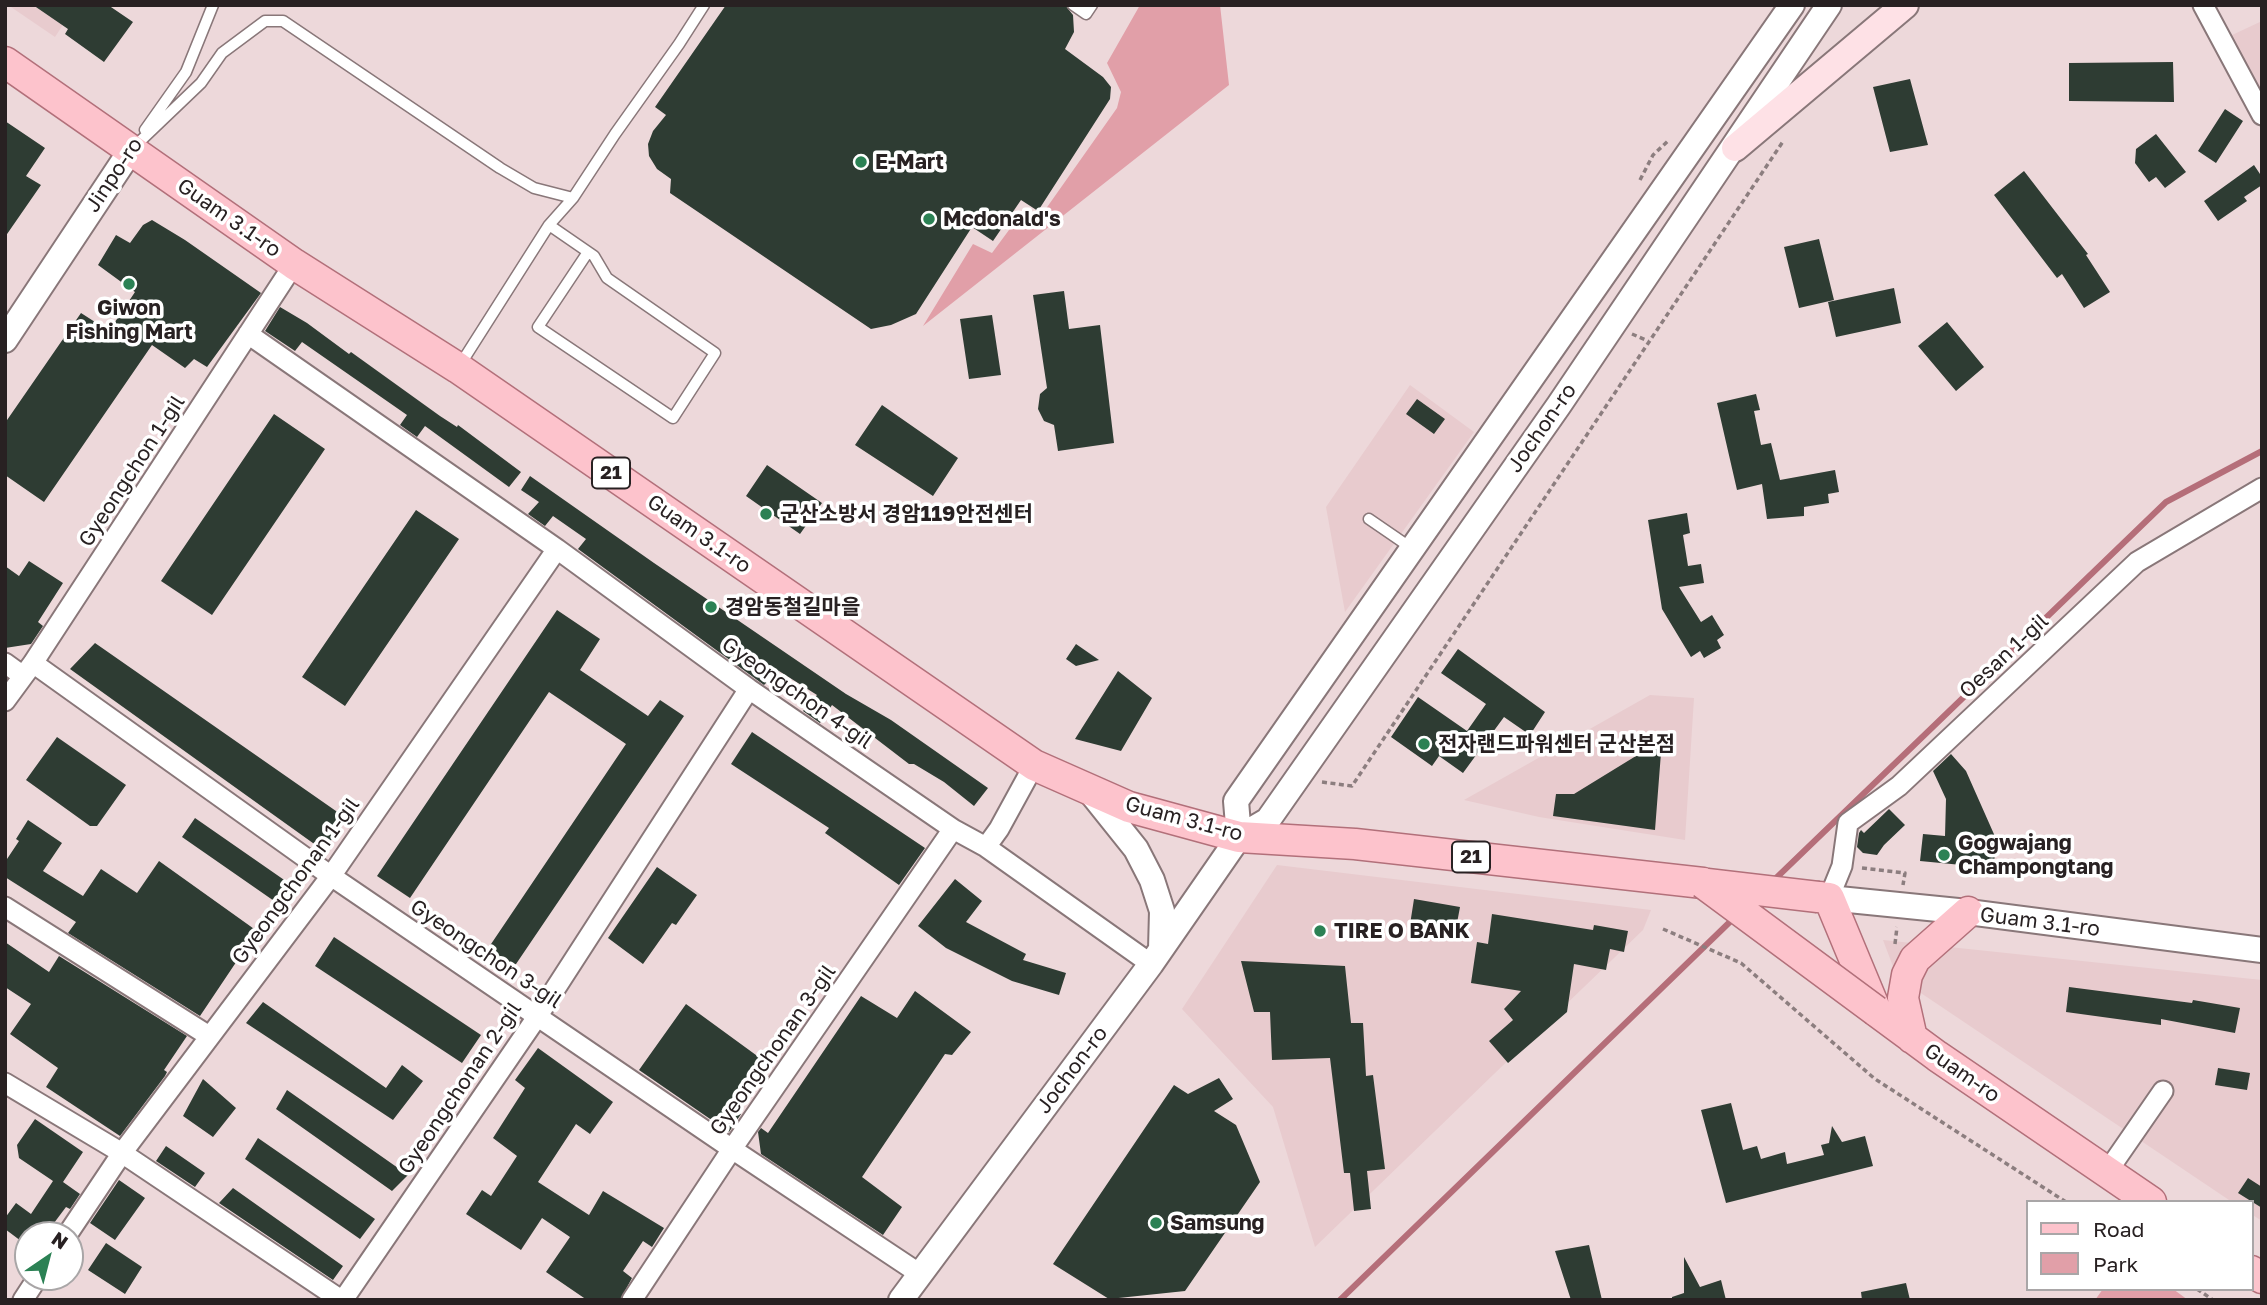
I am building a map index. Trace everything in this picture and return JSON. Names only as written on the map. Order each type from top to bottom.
[{"type":"main road","points":[[1735,148],[1905,5]]},
{"type":"main road","name":"Guam 3.1-ro","points":[[5,62],[294,264],[458,368],[1034,765],[1129,807],[1239,837],[1355,844],[1703,883]]},
{"type":"main road","name":"21","points":[[1703,883],[1823,897]]},
{"type":"main road","name":"Guam-ro","points":[[1703,883],[1912,1038],[2148,1200]]},
{"type":"main road","points":[[1823,897],[1876,1011]]},
{"type":"main road","points":[[1912,1038],[1903,998],[1915,959],[1968,912]]},
{"type":"street","name":"Jochon-ro","points":[[1239,837],[1236,802],[1792,5]]},
{"type":"street","name":"Jochon-ro","points":[[901,1300],[1156,957],[1239,837],[1268,820],[1551,417],[1829,5]]},
{"type":"street","points":[[2203,5],[2262,115]]},
{"type":"street","name":"Jinpo-ro","points":[[5,340],[131,150]]},
{"type":"street","name":"Gyeongchon 1-gil","points":[[5,701],[294,264]]},
{"type":"street","name":"Gyeongchon 4-gil","points":[[248,334],[556,549],[749,689],[953,829],[986,847],[1156,957]]},
{"type":"street","name":"Oesan 1-gil","points":[[1823,897],[1842,866],[1848,822],[1899,786],[2137,562],[2262,488]]},
{"type":"street","name":"Gyeongchonan 1-gil","points":[[76,1221],[122,1153],[331,876],[556,549]]},
{"type":"street","name":"Gyeongchon 3-gil","points":[[5,663],[28,669],[537,1017],[920,1274]]},
{"type":"street","name":"Gyeongchonan 2-gil","points":[[342,1300],[537,1017],[749,689]]},
{"type":"street","points":[[986,847],[999,829],[1034,765]]},
{"type":"street","points":[[1087,789],[1136,849],[1152,880],[1162,911],[1156,957]]},
{"type":"street","name":"Gyeongchonan 3-gil","points":[[632,1300],[732,1149],[953,829]]},
{"type":"street","name":"Guam 3.1-ro","points":[[1823,897],[1968,912],[2262,950]]},
{"type":"street","points":[[5,907],[209,1036]]},
{"type":"street","points":[[5,1083],[122,1153],[342,1300]]},
{"type":"street","points":[[2107,1172],[2163,1091]]},
{"type":"lane","name":"Jinpo-ro","points":[[131,150],[186,72],[213,5]]},
{"type":"lane","points":[[458,368],[549,225],[573,198],[704,5]]},
{"type":"lane","points":[[1073,5],[1086,14],[1092,5]]},
{"type":"lane","points":[[131,150],[201,83],[222,52],[265,21],[284,21],[500,168],[534,188],[573,198]]},
{"type":"lane","points":[[549,225],[594,256],[607,278],[715,353],[673,418],[538,327],[588,252]]},
{"type":"lane","points":[[1369,519],[1404,543],[1408,555]]},
{"type":"path","points":[[1352,786],[1766,164],[1790,132]]},
{"type":"path","points":[[1842,866],[1905,873]]},
{"type":"path","points":[[1663,929],[1741,962],[1875,1079],[2063,1200]]},
{"type":"shaded area","points":[[8,5],[76,5],[55,37]]},
{"type":"shaded area","points":[[2262,21],[2262,95],[2230,36]]},
{"type":"shaded area","points":[[1410,385],[1474,432],[1345,612],[1326,507]]},
{"type":"shaded area","points":[[1650,695],[1694,698],[1685,840],[1539,817],[1464,800]]},
{"type":"shaded area","points":[[1277,865],[1651,910],[1643,930],[1315,1247],[1273,1107],[1182,1009]]},
{"type":"shaded area","points":[[1883,940],[2262,980],[2262,1221],[2253,1215],[2253,1200],[2229,1200],[1897,977]]},
{"type":"green space","points":[[1140,5],[1220,5],[1229,85],[923,326],[973,244],[992,253],[1023,211],[1038,220],[1117,108],[1121,92],[1107,63]]},
{"type":"green space","points":[[2102,1291],[2176,1291],[2188,1300],[2095,1300]]},
{"type":"building","points":[[33,5],[108,5],[133,22],[104,62],[65,34],[68,29]]},
{"type":"building","name":"E-Mart","points":[[726,5],[1065,5],[1073,15],[1074,32],[1065,49],[1103,77],[1111,87],[1110,99],[1038,211],[1021,200],[993,241],[972,227],[916,314],[891,325],[871,329],[670,193],[671,179],[657,169],[649,156],[648,144],[653,131],[666,115],[655,107]]},
{"type":"building","points":[[2173,62],[2174,102],[2069,101],[2069,63]]},
{"type":"building","points":[[1910,79],[1928,145],[1890,152],[1873,87]]},
{"type":"building","points":[[2225,109],[2243,121],[2216,163],[2198,151]]},
{"type":"building","points":[[5,121],[45,148],[26,176],[41,185],[5,237]]},
{"type":"building","points":[[2156,134],[2186,172],[2165,188],[2156,177],[2149,182],[2135,163],[2136,149]]},
{"type":"building","points":[[2254,165],[2262,177],[2262,185],[2244,197],[2247,201],[2218,221],[2204,201]]},
{"type":"building","points":[[2024,171],[2088,254],[2086,255],[2110,292],[2084,308],[2062,274],[2057,278],[1994,195]]},
{"type":"building","points":[[152,220],[261,293],[207,367],[194,359],[185,368],[152,345],[44,502],[5,475],[5,423],[81,313],[109,331],[135,292],[98,265],[116,235],[130,243],[143,225]]},
{"type":"building","points":[[1819,239],[1834,300],[1799,308],[1784,247]]},
{"type":"building","points":[[1894,288],[1901,323],[1836,337],[1828,302]]},
{"type":"building","points":[[1064,291],[1069,329],[1100,325],[1114,443],[1058,451],[1054,425],[1044,421],[1038,409],[1040,394],[1047,388],[1033,295]]},
{"type":"building","points":[[280,307],[349,354],[351,352],[440,416],[457,427],[458,425],[521,472],[509,487],[425,426],[417,437],[400,425],[407,415],[302,342],[295,351],[265,331]]},
{"type":"building","points":[[992,315],[1001,375],[969,379],[960,319]]},
{"type":"building","points":[[1947,322],[1984,367],[1956,391],[1918,346]]},
{"type":"building","points":[[1756,394],[1760,410],[1754,411],[1761,445],[1771,443],[1780,480],[1835,470],[1839,492],[1828,494],[1829,503],[1804,507],[1804,516],[1767,519],[1762,484],[1737,490],[1717,403]]},
{"type":"building","points":[[1417,399],[1445,419],[1434,434],[1406,414]]},
{"type":"building","points":[[882,405],[958,458],[933,496],[855,445]]},
{"type":"building","points":[[274,414],[325,449],[212,615],[161,581]]},
{"type":"building","points":[[767,465],[822,503],[800,534],[746,496]]},
{"type":"building","points":[[530,476],[846,694],[891,720],[988,788],[974,806],[944,782],[914,764],[909,764],[832,705],[820,723],[803,711],[817,695],[779,671],[772,685],[764,685],[578,549],[586,539],[553,516],[545,526],[528,514],[539,502],[521,490]]},
{"type":"building","points":[[416,510],[459,539],[345,706],[302,677]]},
{"type":"building","points":[[1687,513],[1690,533],[1683,535],[1688,566],[1701,564],[1704,583],[1679,587],[1701,622],[1712,615],[1724,635],[1717,640],[1721,648],[1704,658],[1700,651],[1691,657],[1662,609],[1648,520]]},
{"type":"building","points":[[29,561],[63,583],[38,622],[43,626],[31,644],[5,648],[5,566],[19,576]]},
{"type":"building","points":[[557,610],[600,639],[580,670],[648,716],[660,700],[684,716],[514,967],[487,950],[626,744],[549,692],[410,898],[377,876]]},
{"type":"building","points":[[95,643],[346,818],[324,851],[70,669]]},
{"type":"building","points":[[1076,644],[1099,660],[1076,666],[1066,659]]},
{"type":"building","points":[[1458,649],[1545,712],[1530,735],[1504,717],[1463,773],[1439,756],[1432,766],[1391,737],[1418,697],[1467,731],[1486,704],[1441,673]]},
{"type":"building","points":[[1118,671],[1152,698],[1121,751],[1075,739]]},
{"type":"building","points":[[752,732],[925,848],[899,885],[825,833],[829,828],[731,764]]},
{"type":"building","points":[[57,737],[126,785],[97,826],[90,826],[26,780]]},
{"type":"building","points":[[1662,740],[1655,830],[1553,816],[1556,794],[1574,794]]},
{"type":"building","points":[[1951,754],[1966,771],[1997,841],[1993,868],[1920,861],[1923,834],[1945,836],[1946,799],[1933,771]]},
{"type":"building","points":[[1889,809],[1905,825],[1877,855],[1863,853],[1857,847],[1859,833],[1861,830],[1864,833]]},
{"type":"building","points":[[195,818],[290,884],[277,903],[182,837]]},
{"type":"building","points":[[28,820],[62,843],[43,871],[83,896],[101,869],[137,893],[159,861],[257,931],[200,1016],[68,933],[76,922],[5,877],[5,862],[19,841],[16,839]]},
{"type":"building","points":[[657,867],[697,895],[676,925],[672,923],[643,964],[608,938]]},
{"type":"building","points":[[955,879],[982,901],[966,922],[1026,954],[1023,960],[1066,973],[1059,995],[1012,981],[946,948],[918,926]]},
{"type":"building","points":[[1414,899],[1460,907],[1454,939],[1409,931]]},
{"type":"building","points":[[1492,914],[1593,930],[1594,925],[1628,931],[1624,952],[1610,949],[1606,970],[1574,964],[1567,1012],[1508,1063],[1489,1041],[1513,1020],[1504,1009],[1521,991],[1471,983],[1477,942],[1488,944]]},
{"type":"building","points":[[334,937],[481,1035],[462,1063],[315,966]]},
{"type":"building","points":[[5,942],[49,972],[59,956],[187,1036],[164,1070],[167,1072],[165,1076],[120,1136],[46,1087],[58,1068],[10,1034],[31,1004],[5,987]]},
{"type":"building","points":[[1241,961],[1345,966],[1351,1023],[1363,1023],[1366,1076],[1373,1075],[1385,1169],[1367,1171],[1371,1209],[1354,1211],[1350,1173],[1344,1173],[1330,1058],[1272,1060],[1270,1012],[1254,1012]]},
{"type":"building","points":[[2069,987],[2192,1003],[2193,1000],[2240,1008],[2235,1033],[2161,1019],[2161,1025],[2066,1012]]},
{"type":"building","points":[[915,991],[971,1032],[952,1055],[945,1054],[862,1177],[902,1207],[883,1235],[761,1154],[758,1132],[761,1128],[768,1133],[861,996],[897,1018]]},
{"type":"building","points":[[263,1002],[386,1088],[402,1065],[423,1081],[393,1120],[246,1023]]},
{"type":"building","points":[[686,1004],[771,1066],[738,1112],[741,1114],[729,1132],[639,1070]]},
{"type":"building","points":[[538,1048],[613,1102],[590,1134],[576,1124],[538,1182],[589,1215],[603,1191],[664,1228],[652,1247],[643,1241],[623,1271],[632,1278],[620,1300],[587,1300],[546,1272],[570,1237],[542,1218],[521,1250],[466,1214],[482,1190],[491,1196],[517,1156],[493,1138],[525,1088],[515,1080]]},
{"type":"building","points":[[2218,1068],[2250,1073],[2247,1090],[2215,1085]]},
{"type":"building","name":"Samsung","points":[[1219,1078],[1233,1099],[1214,1111],[1236,1125],[1260,1182],[1185,1291],[1109,1299],[1053,1264],[1174,1085],[1188,1094]]},
{"type":"building","points":[[203,1079],[236,1108],[213,1137],[183,1116]]},
{"type":"building","points":[[287,1090],[408,1175],[392,1191],[276,1109]]},
{"type":"building","points":[[1731,1103],[1743,1150],[1757,1146],[1761,1159],[1785,1152],[1787,1164],[1824,1155],[1821,1145],[1829,1143],[1832,1126],[1842,1142],[1865,1136],[1873,1166],[1726,1203],[1701,1110]]},
{"type":"building","points":[[35,1119],[83,1152],[63,1182],[80,1194],[70,1209],[66,1207],[56,1221],[14,1221],[14,1236],[5,1229],[5,1218],[16,1203],[31,1214],[53,1181],[19,1158],[17,1145]]},
{"type":"building","points":[[258,1138],[375,1219],[360,1239],[245,1159]]},
{"type":"building","points":[[166,1146],[205,1173],[195,1187],[156,1161]]},
{"type":"building","points":[[2248,1178],[2262,1187],[2262,1208],[2253,1200],[2238,1193]]},
{"type":"building","points":[[119,1180],[145,1198],[115,1240],[90,1223]]},
{"type":"building","points":[[233,1188],[343,1266],[333,1280],[219,1203]]},
{"type":"building","points":[[106,1243],[142,1267],[125,1294],[88,1270]]},
{"type":"building","points":[[1589,1245],[1602,1300],[1571,1300],[1555,1251]]},
{"type":"building","points":[[1684,1257],[1700,1287],[1721,1280],[1726,1300],[1672,1300],[1672,1297],[1684,1293]]},
{"type":"building","points":[[1906,1283],[1910,1300],[1862,1300],[1861,1292]]},
{"type":"waterway","points":[[1772,882],[2166,502],[2262,451]]},
{"type":"waterway","points":[[1340,1300],[1736,916]]},
{"type":"place","name":"E-Mart","points":[[861,162]]},
{"type":"place","name":"Mcdonald's","points":[[929,219]]},
{"type":"place","name":"Giwon Fishing Mart","points":[[129,284]]},
{"type":"place","name":"군산소방서 경암119안전센터","points":[[766,514]]},
{"type":"place","name":"경암동철길마을","points":[[711,607]]},
{"type":"place","name":"전자랜드파워센터 군산본점","points":[[1424,744]]},
{"type":"place","name":"Gogwajang Champongtang","points":[[1944,855]]},
{"type":"place","name":"TIRE O BANK","points":[[1320,931]]},
{"type":"place","name":"Samsung","points":[[1156,1223]]}]
